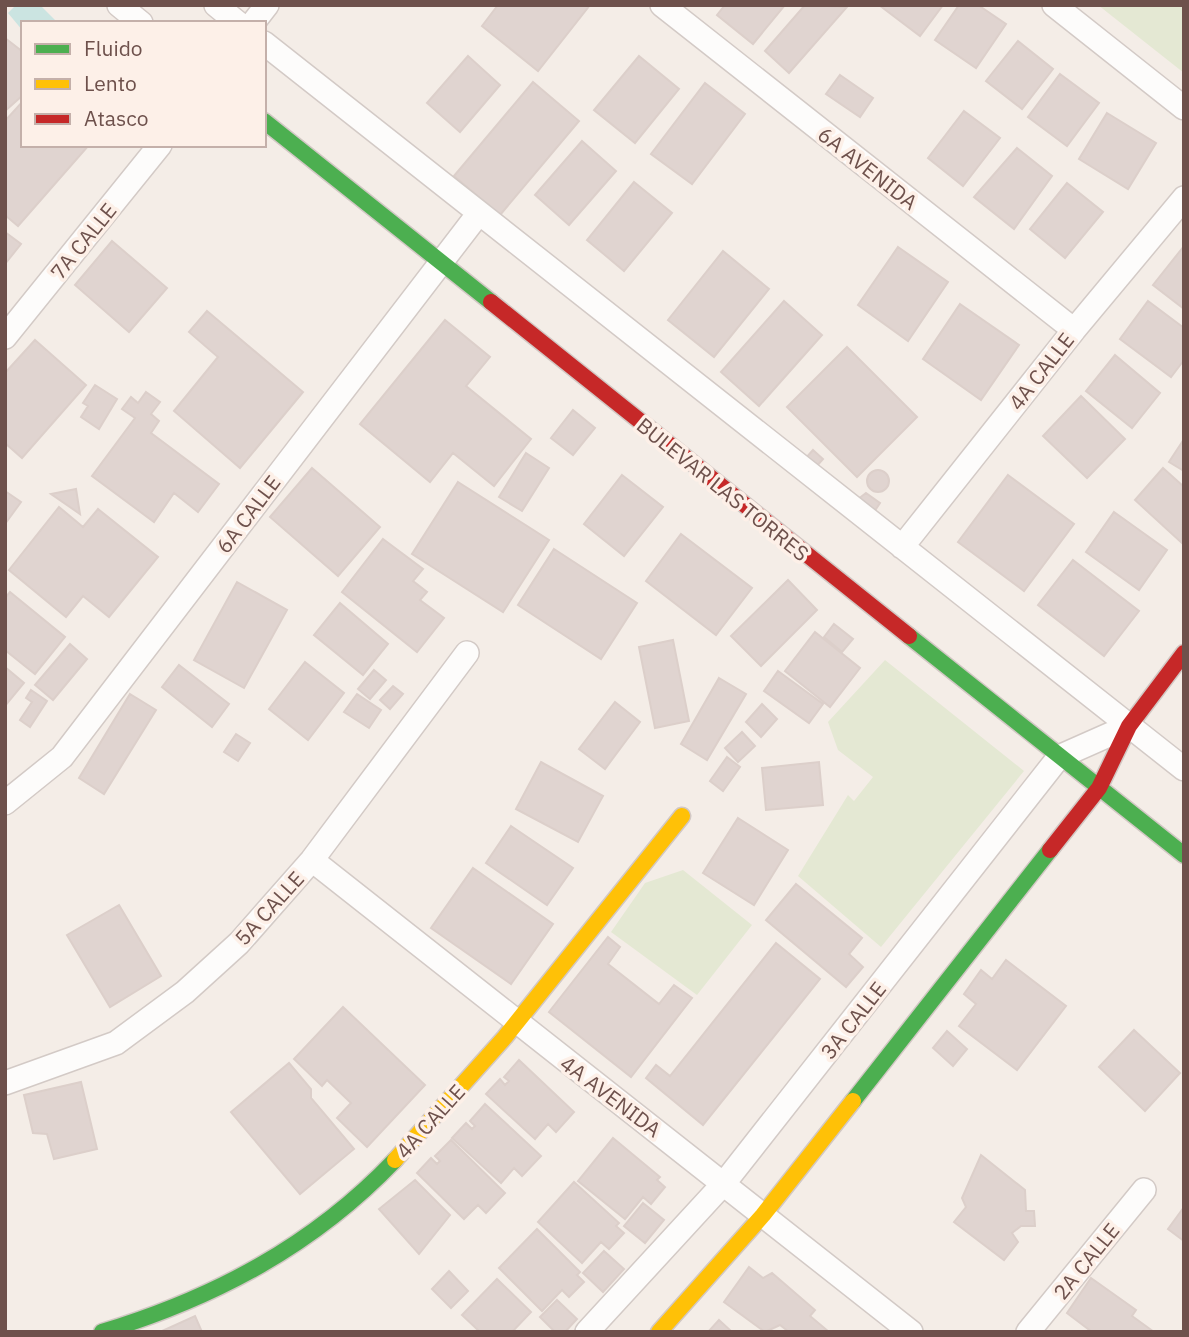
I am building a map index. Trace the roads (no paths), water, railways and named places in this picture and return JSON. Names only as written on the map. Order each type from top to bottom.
[{"type":"street","points":[[119,5],[139,21]]},
{"type":"street","points":[[216,5],[236,21]]},
{"type":"street","points":[[255,21],[267,5]]},
{"type":"street","name":"6A AVENIDA","points":[[662,5],[1073,330]]},
{"type":"street","points":[[1054,5],[1184,108]]},
{"type":"street","points":[[266,45],[1184,769]]},
{"type":"street","name":"BULEVAR LAS TORRES","points":[[266,123],[1059,758],[1184,855]]},
{"type":"street","name":"7A CALLE","points":[[5,337],[158,147]]},
{"type":"street","name":"4A CALLE","points":[[902,547],[1073,330],[1184,198]]},
{"type":"street","name":"6A CALLE","points":[[5,803],[62,757],[479,213]]},
{"type":"street","name":"5A CALLE","points":[[5,1083],[116,1043],[185,992],[239,943],[312,860],[467,653]]},
{"type":"street","name":"3A CALLE","points":[[659,1332],[763,1215],[1099,788],[1129,726],[1184,653]]},
{"type":"street","name":"3A CALLE","points":[[587,1332],[725,1182],[1059,758],[1129,726]]},
{"type":"street","name":"4A CALLE","points":[[102,1332],[136,1322],[204,1293],[284,1253],[351,1202],[396,1160],[517,1025],[682,816]]},
{"type":"street","name":"4A AVENIDA","points":[[312,860],[517,1025],[725,1182],[911,1332]]},
{"type":"street","name":"2A CALLE","points":[[1028,1332],[1144,1190]]},
{"type":"water","points":[[16,5],[40,5],[56,21],[21,21],[21,29],[8,13]]}]
